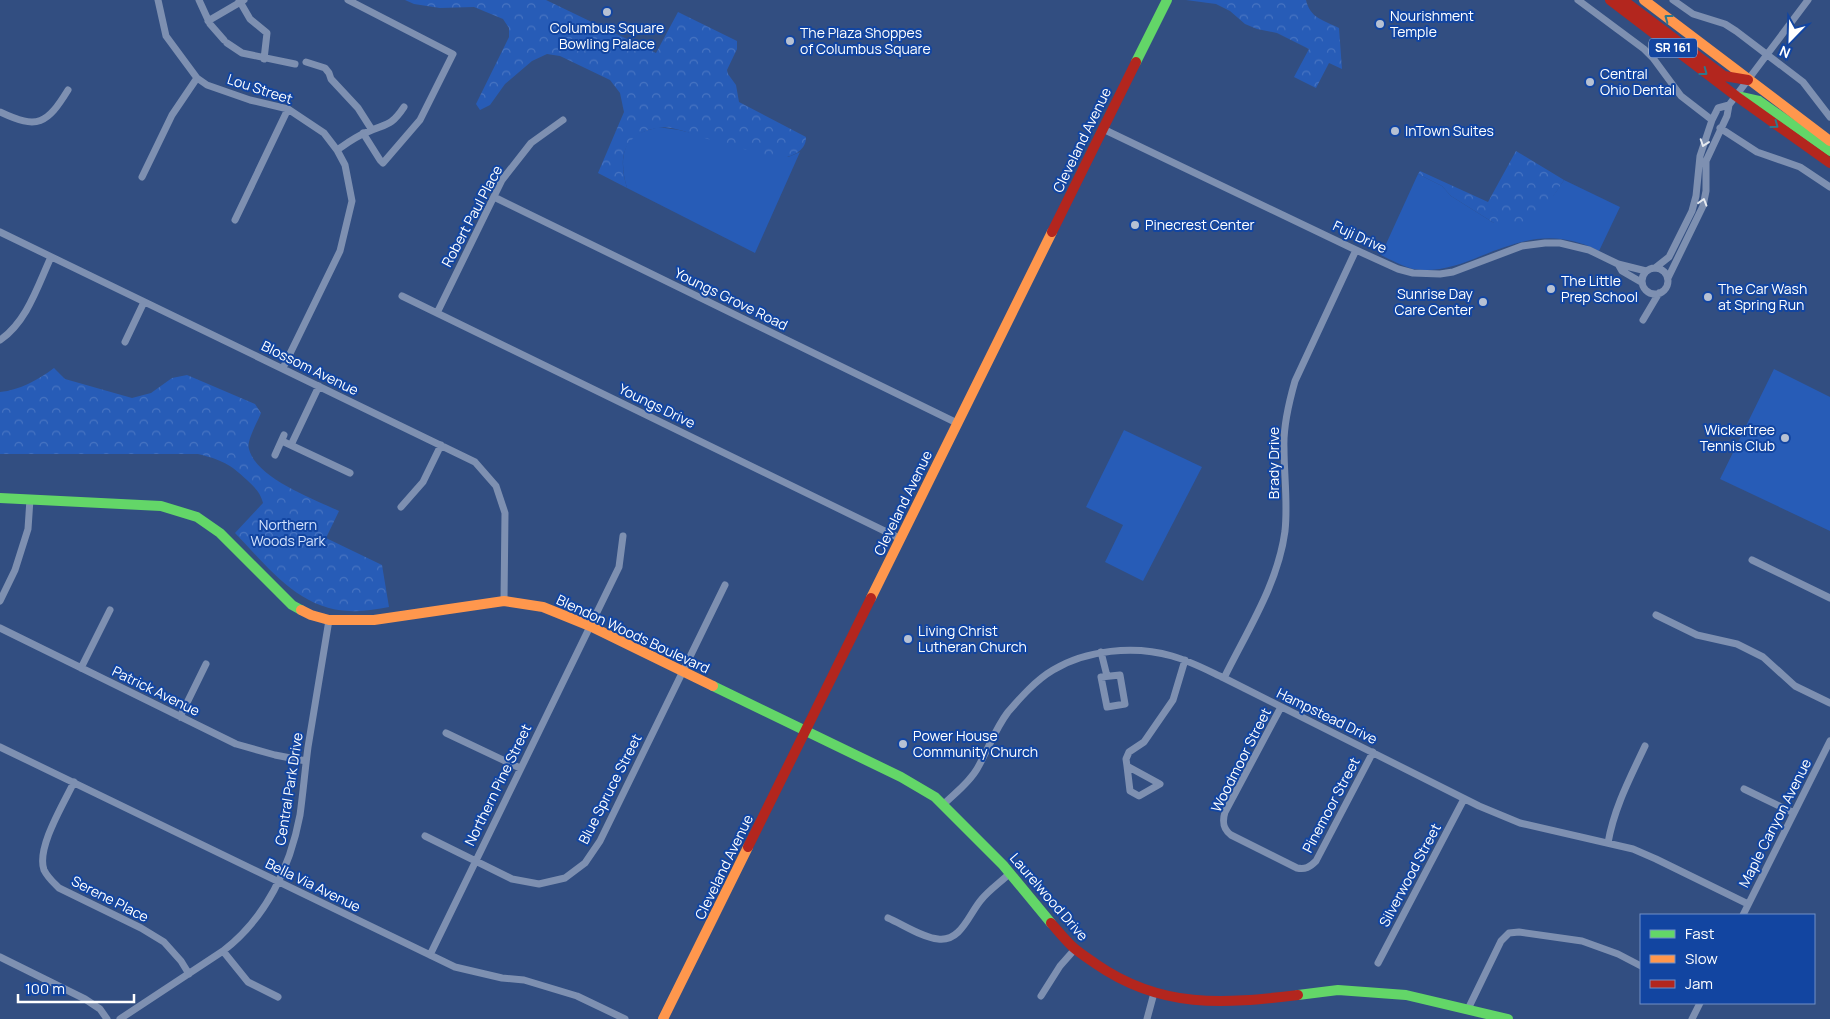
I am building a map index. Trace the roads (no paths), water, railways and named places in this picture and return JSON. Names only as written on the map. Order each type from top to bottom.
[{"type":"main road","name":"Cleveland Avenue","points":[[663,1019],[1167,0]]},
{"type":"main road","name":"SR 161","points":[[1610,0],[1736,96],[1830,163]]},
{"type":"main road","points":[[1623,0],[1724,76],[1749,80]]},
{"type":"main road","name":"SR 161","points":[[1644,0],[1830,141]]},
{"type":"main road","points":[[1736,96],[1759,102],[1830,151]]},
{"type":"main road","name":"Blendon Woods Boulevard","points":[[0,498],[161,506],[197,517],[220,533],[292,605],[311,615],[329,620],[374,620],[504,601],[543,607],[590,626],[806,731]]},
{"type":"main road","name":"Laurelwood Drive","points":[[806,731],[901,777],[934,797],[1010,874],[1041,913],[1074,949],[1115,977],[1154,993],[1178,999],[1210,1002],[1257,1000],[1338,990],[1406,995],[1468,1008],[1508,1019]]},
{"type":"street","name":"Lou Street","points":[[158,0],[166,36],[197,78],[207,85],[250,100],[288,110],[324,134],[337,150],[345,165],[352,201],[340,251],[283,368]]},
{"type":"street","points":[[199,0],[208,21],[225,42],[242,53],[295,64]]},
{"type":"street","points":[[348,0],[453,54],[420,120],[383,163],[363,133]]},
{"type":"street","points":[[1578,0],[1644,49],[1653,58],[1681,96],[1712,120]]},
{"type":"street","points":[[1673,0],[1693,14],[1730,27],[1803,82],[1830,117]]},
{"type":"street","points":[[1659,293],[1651,294],[1644,289],[1641,282],[1642,278],[1646,271],[1654,268],[1669,257],[1692,211],[1696,196],[1698,163],[1712,120],[1718,108],[1728,105],[1736,96],[1808,0]]},
{"type":"street","points":[[208,21],[241,1],[250,18],[268,33],[264,59]]},
{"type":"street","points":[[306,62],[325,68],[330,73],[331,79],[358,108],[372,130]]},
{"type":"street","points":[[142,177],[172,115],[197,78]]},
{"type":"street","points":[[0,112],[17,120],[28,122],[40,121],[50,116],[68,90]]},
{"type":"street","points":[[1643,320],[1659,293],[1666,288],[1668,278],[1702,206],[1706,191],[1706,161],[1727,116],[1728,105]]},
{"type":"street","points":[[337,150],[363,133],[382,127],[395,120],[404,106]]},
{"type":"street","points":[[235,220],[288,110]]},
{"type":"street","name":"Robert Paul Place","points":[[437,314],[502,180],[531,143],[563,120]]},
{"type":"street","points":[[1720,128],[1757,152],[1800,167],[1830,187]]},
{"type":"street","name":"Fuji Drive","points":[[1104,129],[1398,269],[1419,274],[1452,272],[1522,246],[1545,243],[1576,246],[1597,253],[1618,264],[1646,271]]},
{"type":"street","name":"Youngs Grove Road","points":[[494,197],[958,423]]},
{"type":"street","name":"Blossom Avenue","points":[[0,232],[475,462],[496,486],[505,513],[504,601]]},
{"type":"street","name":"Brady Drive","points":[[1224,678],[1262,604],[1282,549],[1286,512],[1284,446],[1288,404],[1295,381],[1356,250]]},
{"type":"street","points":[[0,340],[12,332],[22,316],[51,257]]},
{"type":"street","name":"Fuji Drive","points":[[1618,264],[1622,271],[1641,282]]},
{"type":"street","points":[[1654,268],[1663,270],[1668,278]]},
{"type":"street","points":[[1648,292],[1649,310]]},
{"type":"street","name":"Youngs Drive","points":[[402,296],[901,539]]},
{"type":"street","points":[[125,342],[144,302]]},
{"type":"street","points":[[291,445],[320,386]]},
{"type":"street","points":[[275,455],[283,438],[291,445],[350,473]]},
{"type":"street","points":[[401,507],[423,482],[441,444]]},
{"type":"street","points":[[0,601],[15,570],[28,529],[30,500]]},
{"type":"street","name":"Northern Pine Street","points":[[430,955],[619,567],[624,536]]},
{"type":"street","points":[[1752,560],[1830,598]]},
{"type":"street","name":"Blue Spruce Street","points":[[425,836],[512,879],[539,884],[565,878],[585,863],[600,841],[725,585]]},
{"type":"street","points":[[81,668],[110,610]]},
{"type":"street","points":[[1656,615],[1698,635],[1742,646],[1763,657],[1795,686],[1830,703]]},
{"type":"street","name":"Central Park Drive","points":[[120,1019],[239,939],[255,921],[279,882],[290,854],[300,816],[306,761],[329,620]]},
{"type":"street","name":"Patrick Avenue","points":[[0,628],[236,744],[306,761]]},
{"type":"street","points":[[1101,652],[1107,676]]},
{"type":"street","name":"Hampstead Drive","points":[[943,805],[973,775],[1008,713],[1030,689],[1052,670],[1101,652],[1147,652],[1185,660],[1464,799],[1520,823],[1608,843],[1656,858],[1748,904]]},
{"type":"street","points":[[1127,766],[1160,784],[1139,796],[1130,791],[1126,759],[1129,752],[1144,742],[1172,700],[1185,660]]},
{"type":"street","points":[[180,717],[206,664]]},
{"type":"street","points":[[1120,674],[1125,704],[1107,707],[1101,677],[1107,676],[1120,674]]},
{"type":"street","name":"Woodmoor Street","points":[[1282,707],[1223,819],[1226,831],[1231,835],[1296,868],[1308,868]]},
{"type":"street","points":[[446,733],[520,768]]},
{"type":"street","name":"Maple Canyon Avenue","points":[[1743,914],[1830,741]]},
{"type":"street","points":[[1608,843],[1616,807],[1645,746]]},
{"type":"street","name":"Bella Via Avenue","points":[[0,747],[455,967],[502,978],[524,980],[577,996],[625,1019]]},
{"type":"street","name":"Pinemoor Street","points":[[1308,868],[1316,861],[1373,752]]},
{"type":"street","name":"Serene Place","points":[[74,782],[44,844],[43,868],[59,888],[141,928],[164,942],[181,961],[189,974]]},
{"type":"street","points":[[1744,789],[1794,813]]},
{"type":"street","name":"Silverwood Street","points":[[1378,963],[1464,799]]},
{"type":"street","points":[[888,918],[929,937],[939,940],[948,938],[958,933],[982,898],[1010,874]]},
{"type":"street","points":[[1468,1008],[1501,941],[1509,933],[1519,932],[1582,941],[1618,954],[1640,965]]},
{"type":"street","points":[[1041,996],[1060,966],[1074,949]]},
{"type":"street","points":[[223,951],[248,982],[278,997]]},
{"type":"street","points":[[0,956],[84,999],[100,1009],[108,1019]]},
{"type":"street","points":[[1147,1019],[1154,993]]},
{"type":"street","points":[[1692,1019],[1700,1004]]},
{"type":"place","name":"Columbus Square Bowling Palace","points":[[607,12]]},
{"type":"place","name":"Nourishment Temple","points":[[1380,24]]},
{"type":"place","name":"The Plaza Shoppes of Columbus Square","points":[[790,41]]},
{"type":"place","name":"Central Ohio Dental","points":[[1590,82]]},
{"type":"place","name":"InTown Suites","points":[[1395,131]]},
{"type":"place","name":"Pinecrest Center","points":[[1135,225]]},
{"type":"place","name":"The Little Prep School","points":[[1551,289]]},
{"type":"place","name":"The Car Wash at Spring Run","points":[[1708,297]]},
{"type":"place","name":"Sunrise Day Care Center","points":[[1483,302]]},
{"type":"place","name":"Wickertree Tennis Club","points":[[1785,438]]},
{"type":"place","name":"Living Christ Lutheran Church","points":[[908,639]]},
{"type":"place","name":"Power House Community Church","points":[[903,744]]},
{"type":"park label","name":"Northern Woods Park","points":[[288,534]]}]
